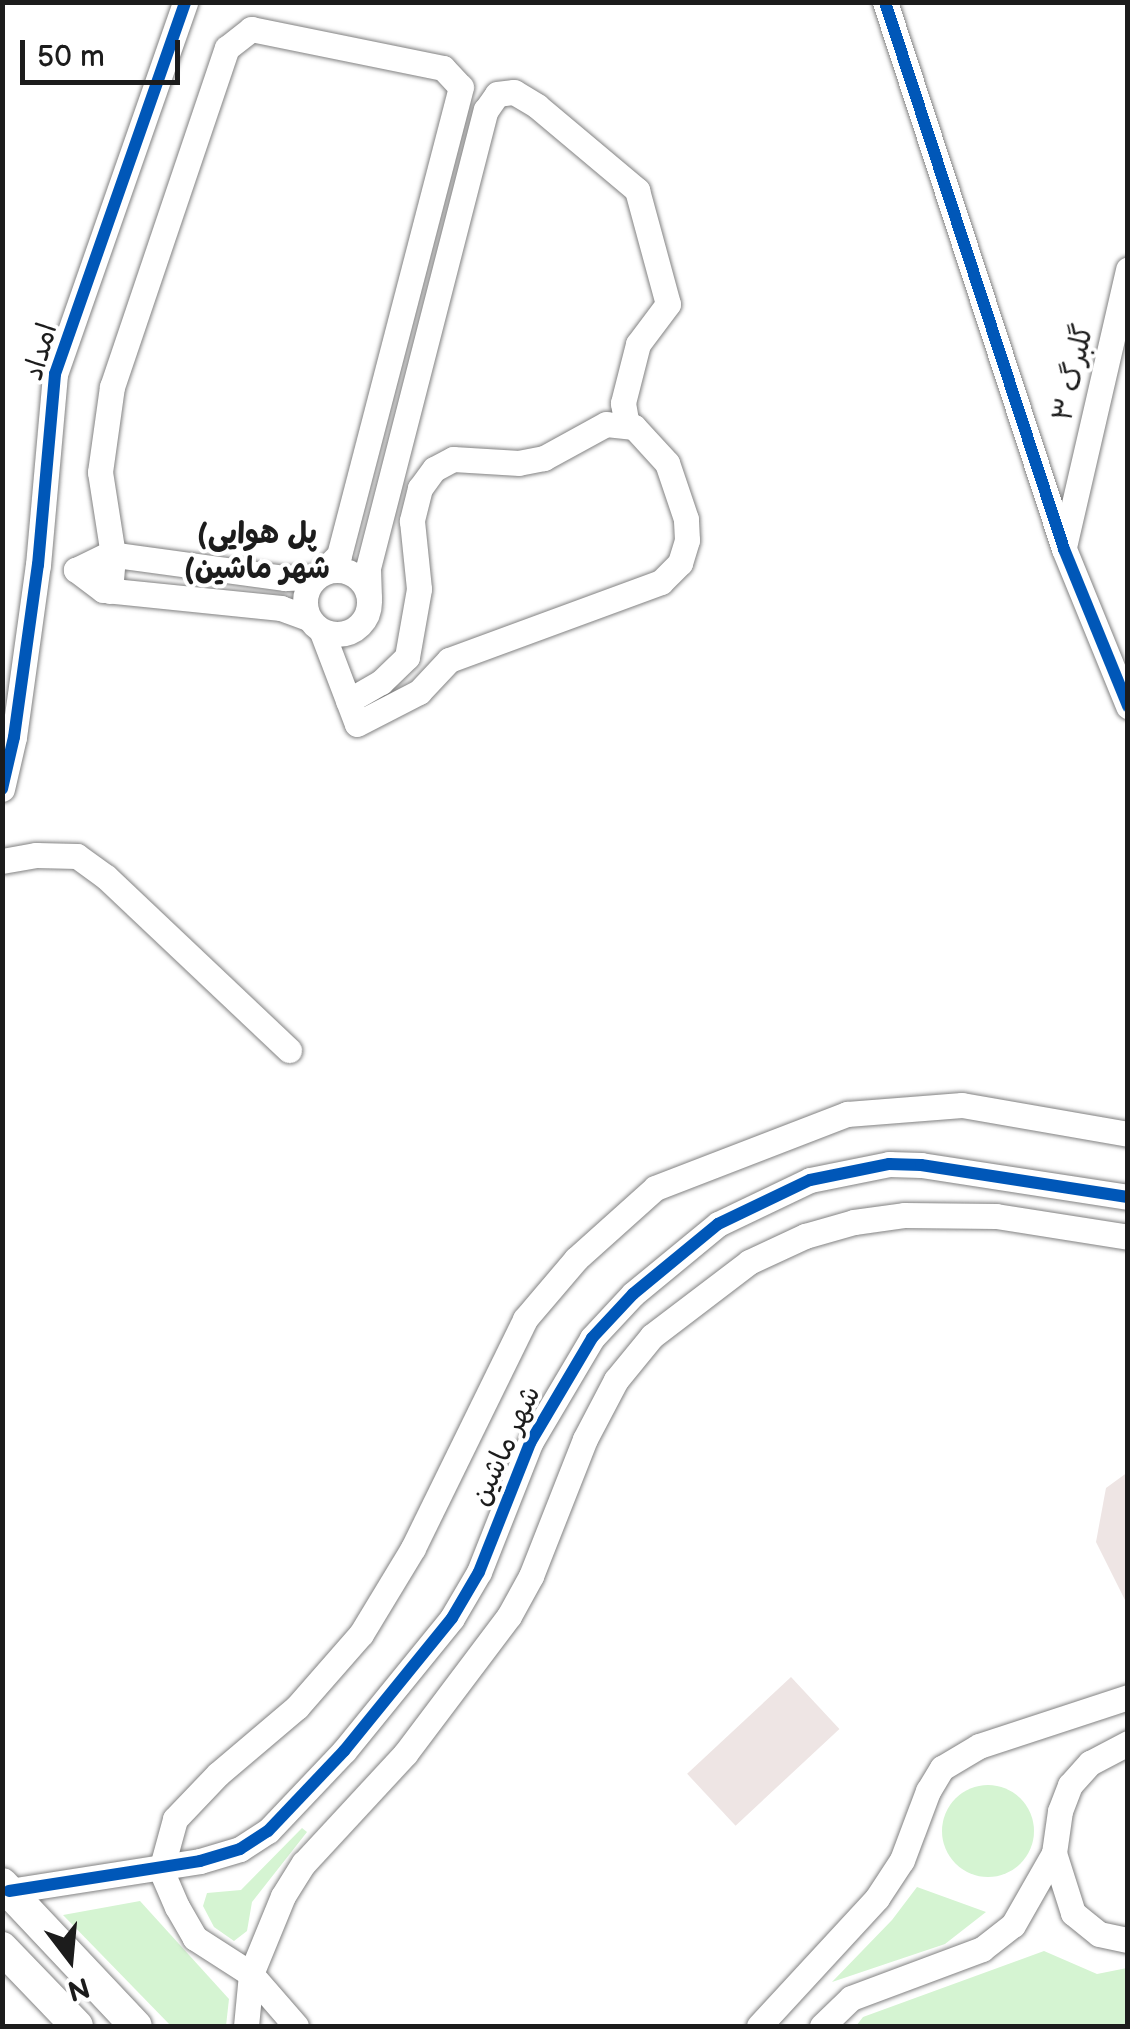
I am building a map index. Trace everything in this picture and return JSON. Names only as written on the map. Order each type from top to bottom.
[{"type":"main road","points":[[6,1888],[136,2026]]},
{"type":"main road","points":[[2,1948],[76,2026]]},
{"type":"street","name":"امداد","points":[[2,789],[14,737],[38,565],[55,374],[185,2]]},
{"type":"street","points":[[885,2],[1064,549],[1128,706]]},
{"type":"street","points":[[110,591],[112,555],[100,472],[112,387],[227,48],[251,28],[443,68],[461,87],[457,105],[338,555],[318,575],[305,596],[356,724],[419,692],[449,660],[621,600],[661,582],[680,563],[686,529],[678,489],[666,464],[649,441],[627,426],[606,424],[544,458],[520,463],[453,459],[434,469],[420,488],[412,521],[419,589],[407,657],[381,682],[348,700]]},
{"type":"street","points":[[38,565],[76,570],[110,591],[281,608],[315,625],[352,631],[366,617],[368,568],[486,110],[497,94],[514,92],[637,190],[668,304],[638,344],[623,402],[627,426]]},
{"type":"street","points":[[457,105],[473,97],[486,110]]},
{"type":"street","name":"گلبرگ ۳","points":[[1064,549],[1124,308],[1128,269]]},
{"type":"street","points":[[76,570],[112,555],[285,578],[330,570],[351,573],[369,598]]},
{"type":"street","points":[[2,860],[36,855],[76,856],[106,877],[289,1050]]},
{"type":"street","points":[[296,2026],[251,1974],[195,1938],[161,1870],[175,1818],[218,1774],[297,1707],[360,1634],[413,1548],[525,1320],[576,1259],[655,1188],[847,1114],[962,1105],[1128,1134]]},
{"type":"street","name":"شهر ماشین","points":[[6,1888],[161,1870],[240,1849],[268,1831],[357,1736],[452,1618],[479,1572],[530,1443],[592,1338],[633,1294],[718,1224],[810,1180],[889,1164],[921,1165],[1128,1197]]},
{"type":"street","points":[[246,2026],[251,1974],[264,1934],[304,1862],[406,1754],[510,1616],[531,1576],[586,1438],[616,1380],[652,1336],[749,1262],[805,1236],[854,1222],[904,1215],[996,1216],[1128,1237]]},
{"type":"street","points":[[759,2026],[876,1898],[902,1860],[928,1791],[942,1768],[978,1746],[1128,1697]]},
{"type":"street","points":[[822,2026],[851,1998],[982,1949],[1014,1925],[1054,1853],[1060,1811],[1070,1785],[1090,1763],[1128,1744]]},
{"type":"street","points":[[1054,1853],[1073,1913],[1099,1934],[1128,1940]]},
{"type":"green space","points":[[988,1785],[1006,1788],[1021,1798],[1031,1813],[1031,1849],[1021,1864],[1006,1874],[988,1877],[970,1874],[955,1864],[945,1849],[942,1831],[945,1813],[955,1798],[970,1788]]},
{"type":"green space","points":[[302,1828],[307,1832],[252,1902],[247,1931],[234,1941],[214,1927],[203,1906],[207,1893],[241,1890]]},
{"type":"green space","points":[[917,1887],[986,1912],[945,1944],[832,1982],[892,1920]]},
{"type":"green space","points":[[140,1901],[229,1999],[226,2026],[171,2026],[63,1915]]},
{"type":"green space","points":[[1044,1951],[1097,1974],[1127,1968],[1127,2026],[856,2026],[863,2017]]},
{"type":"building","points":[[1128,1472],[1128,1606],[1096,1542],[1106,1488]]},
{"type":"building","points":[[791,1677],[839,1729],[736,1826],[687,1774]]},
{"type":"cycle path","points":[[2,789],[14,737],[38,565],[55,374],[185,2]]},
{"type":"cycle path","points":[[885,2],[1064,549],[1128,706]]},
{"type":"cycle path","points":[[9,1891],[200,1861],[240,1849],[268,1831],[344,1751],[452,1618],[479,1572],[530,1443],[592,1338],[633,1294],[718,1224],[810,1180],[889,1164],[921,1165],[1128,1197]]},
{"type":"district","name":"(پل هوایی (شهر ماشین","points":[[257,551]]}]
